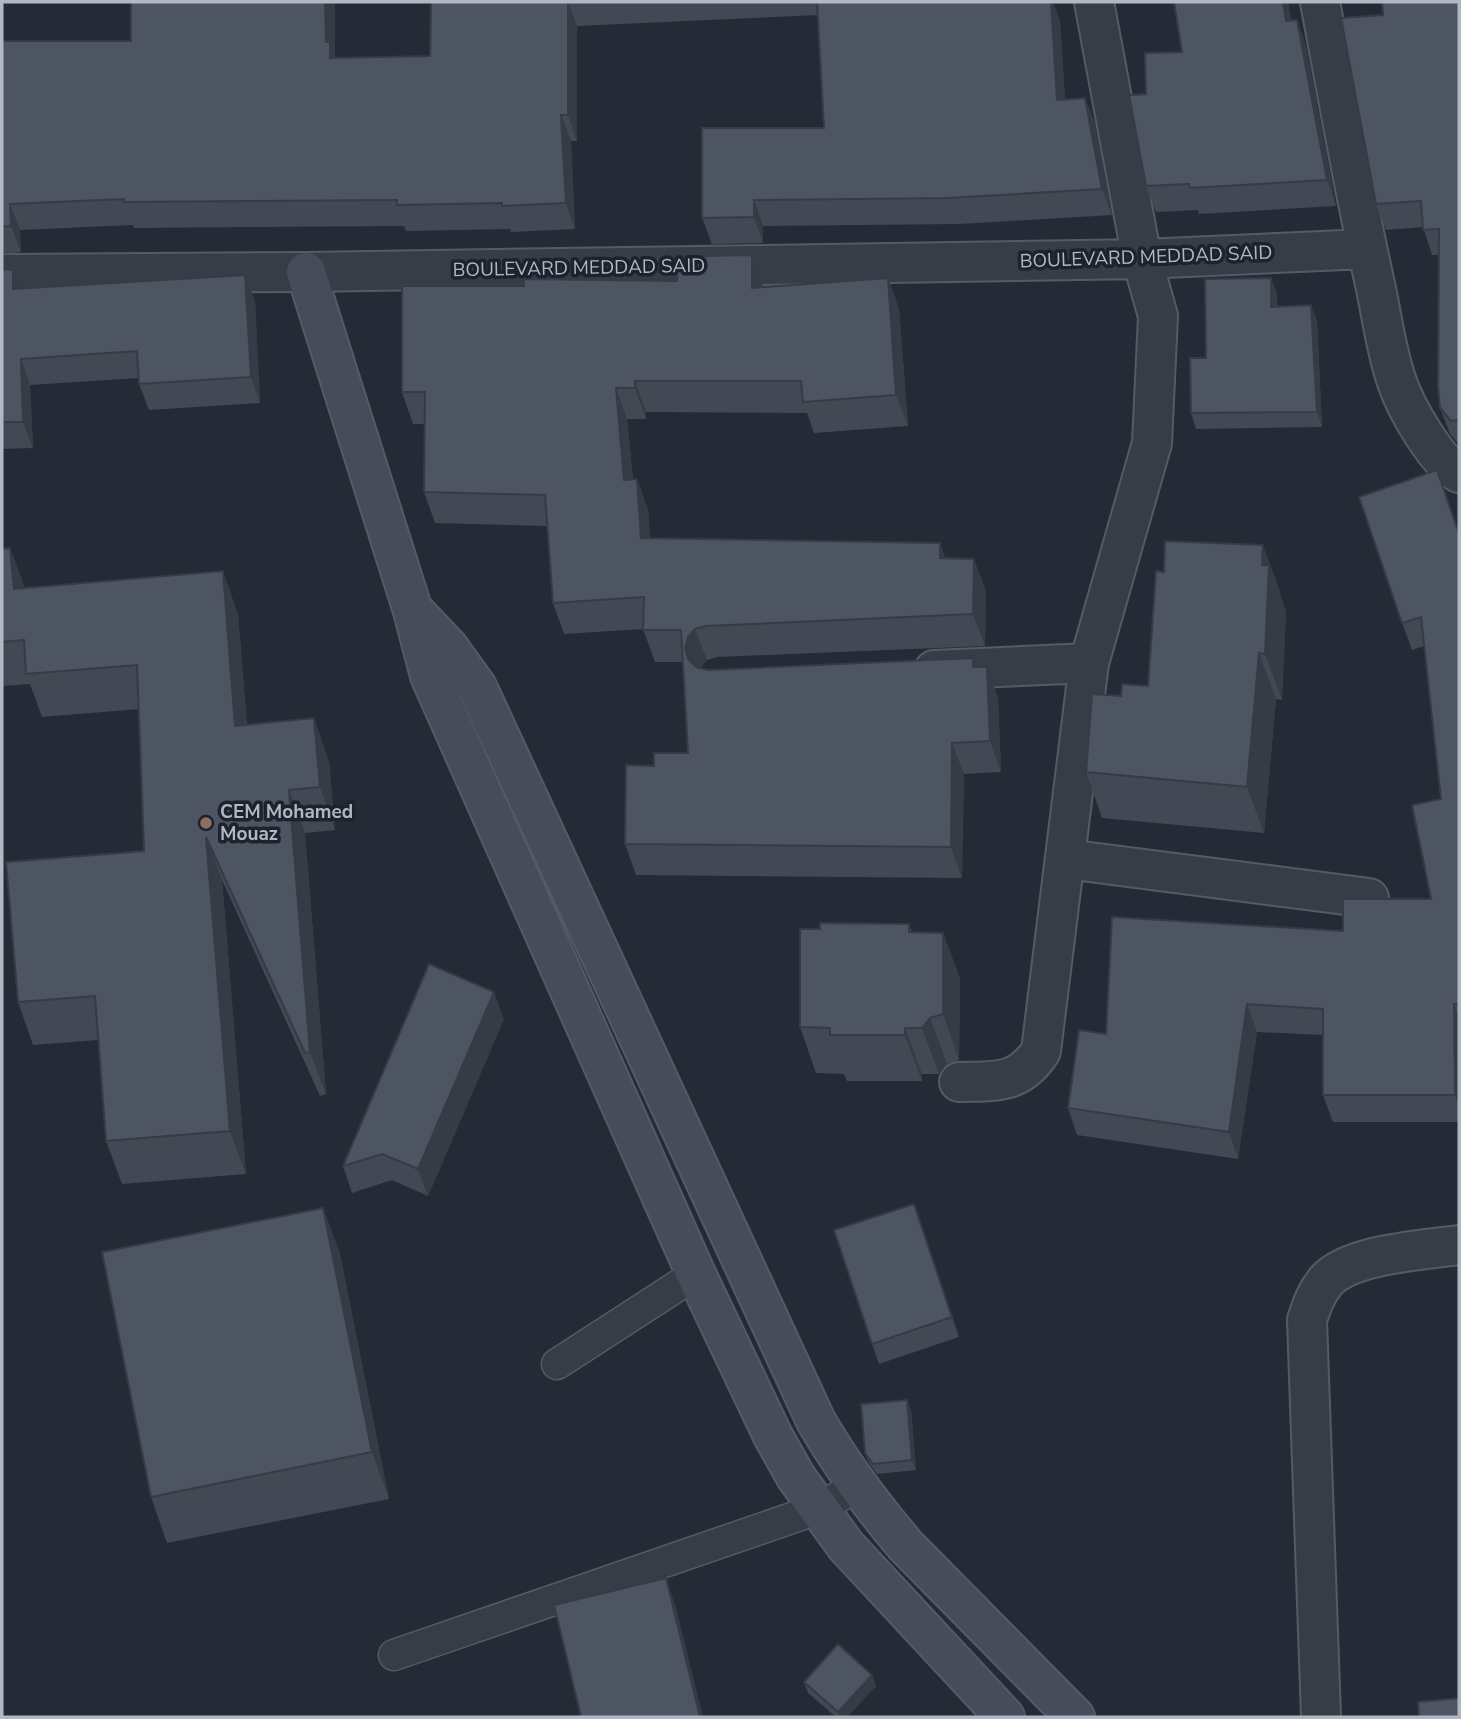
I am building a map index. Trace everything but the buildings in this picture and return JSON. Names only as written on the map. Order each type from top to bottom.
[{"type":"street","points":[[959,1082],[1003,1080],[1018,1075],[1032,1065],[1041,1051],[1089,663],[1152,443],[1158,316],[1142,259],[1094,2]]},
{"type":"street","points":[[1320,2],[1367,249],[1397,382],[1411,415],[1452,470],[1459,473]]},
{"type":"street","name":"BOULEVARD MEDDAD SAID","points":[[2,274],[1142,259],[1367,249]]},
{"type":"street","points":[[306,272],[413,611],[430,676],[696,1274],[773,1436],[818,1510],[871,1576],[1005,1717]]},
{"type":"street","points":[[413,611],[449,648],[477,687],[816,1421],[857,1486],[906,1546],[1074,1717]]},
{"type":"street","points":[[897,671],[1089,663]]},
{"type":"street","points":[[1066,859],[1369,898]]},
{"type":"street","points":[[1321,1717],[1307,1320],[1314,1298],[1327,1279],[1345,1266],[1367,1259],[1459,1245]]},
{"type":"lane","points":[[557,1364],[696,1274]]},
{"type":"lane","points":[[394,1655],[818,1510],[857,1486]]},
{"type":"place","name":"CEM Mohamed Mouaz","points":[[206,823]]}]
